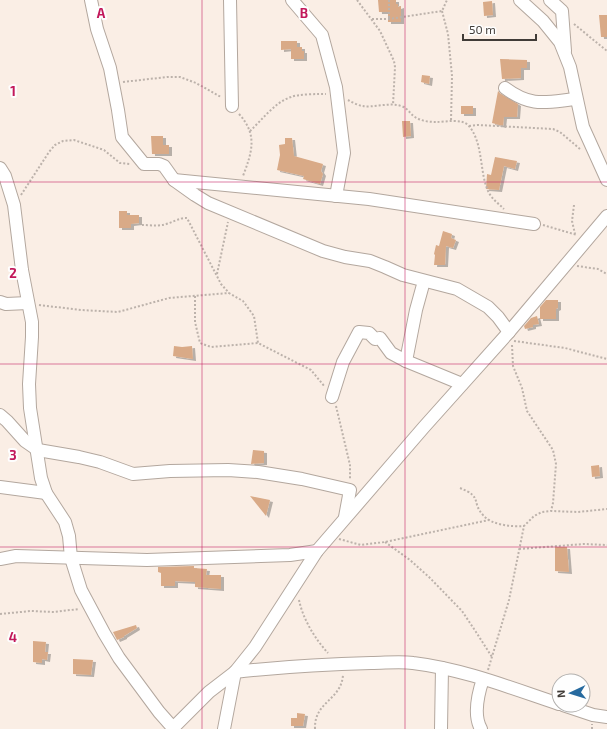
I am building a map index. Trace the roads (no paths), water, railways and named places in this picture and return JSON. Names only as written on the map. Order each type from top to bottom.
[{"type":"street","points":[[91,0],[97,29],[110,68],[122,137],[144,164],[159,164],[164,166],[174,180],[208,203],[323,251],[345,257],[370,261],[403,275],[457,289],[488,307],[498,317],[509,332]]},
{"type":"street","points":[[230,0],[232,106]]},
{"type":"street","points":[[520,0],[543,20],[560,42],[566,54],[583,127],[607,180]]},
{"type":"street","points":[[550,0],[561,6],[566,54]]},
{"type":"street","points":[[296,2],[322,35],[336,87],[344,154],[336,196]]},
{"type":"street","points":[[505,88],[526,100],[534,102],[544,103],[576,99]]},
{"type":"street","points":[[0,168],[5,176],[14,206],[21,264],[32,322],[29,384],[30,408],[38,450],[41,478],[46,493],[65,522],[69,536],[71,558],[81,590],[104,633],[119,658],[159,712],[173,728],[187,729]]},
{"type":"street","points":[[174,180],[369,199],[534,224]]},
{"type":"street","points":[[173,728],[209,692],[235,672],[254,647],[317,551],[345,517],[567,265],[607,216]]},
{"type":"street","points":[[406,361],[416,310],[424,281]]},
{"type":"street","points":[[0,302],[6,304],[28,303]]},
{"type":"street","points":[[332,396],[343,362],[359,332],[369,333],[375,339],[380,338],[391,353],[406,361],[462,384]]},
{"type":"street","points":[[0,415],[7,420],[24,441],[38,450],[100,462],[134,474],[170,471],[228,470],[258,472],[302,479],[350,490],[345,517]]},
{"type":"street","points":[[0,487],[46,493]]},
{"type":"street","points":[[0,559],[16,556],[147,560],[290,555],[317,551]]},
{"type":"street","points":[[235,672],[340,663],[412,662],[484,679],[551,701]]},
{"type":"street","points":[[441,729],[442,668]]},
{"type":"street","points":[[224,729],[235,672]]},
{"type":"street","points":[[481,729],[477,718],[479,695],[484,679]]},
{"type":"street","points":[[587,713],[607,717]]}]
